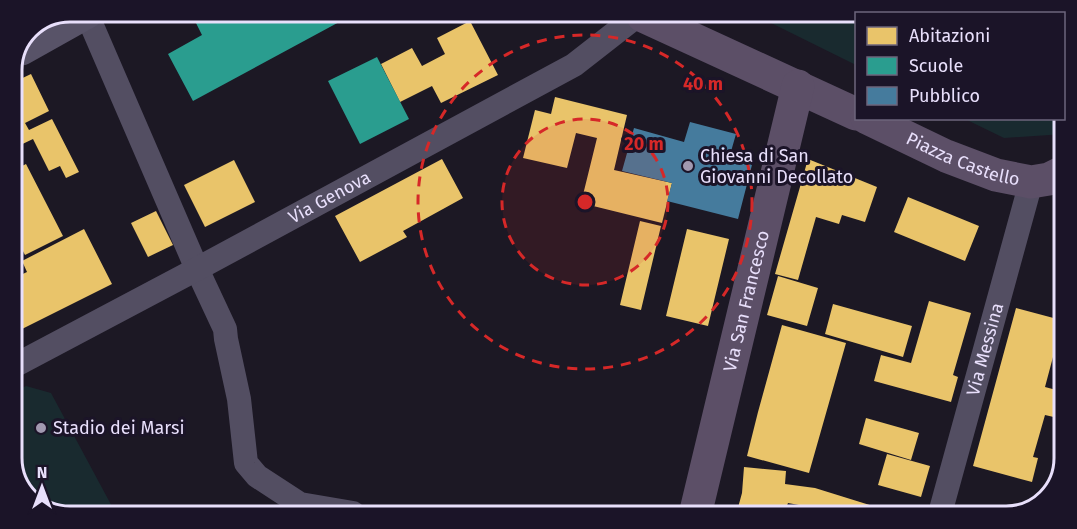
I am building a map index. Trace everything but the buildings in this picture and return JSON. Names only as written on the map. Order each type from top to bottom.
[{"type":"main road","points":[[32,43],[68,22]]},
{"type":"main road","points":[[656,22],[855,114]]},
{"type":"main road","name":"Via San Francesco","points":[[697,506],[798,86]]},
{"type":"main road","name":"Piazza Castello","points":[[871,120],[946,156],[996,175],[1052,182]]},
{"type":"street","points":[[90,22],[225,329],[239,399],[246,463],[257,476],[300,504],[312,506]]},
{"type":"street","name":"Via Genova","points":[[23,361],[574,64],[629,22]]},
{"type":"street","name":"Via Messina","points":[[943,506],[1052,182]]},
{"type":"shaded area","points":[[769,22],[855,22],[855,65]]},
{"type":"shaded area","points":[[967,120],[1054,120],[1054,135],[1004,138]]},
{"type":"shaded area","name":"Stadio dei Marsi","points":[[26,386],[51,393],[112,506],[61,506],[49,502],[31,485],[25,474],[23,461],[23,388]]},
{"type":"place","name":"Chiesa di San Giovanni Decollato","points":[[688,166]]},
{"type":"place","name":"Stadio dei Marsi","points":[[41,428]]}]
